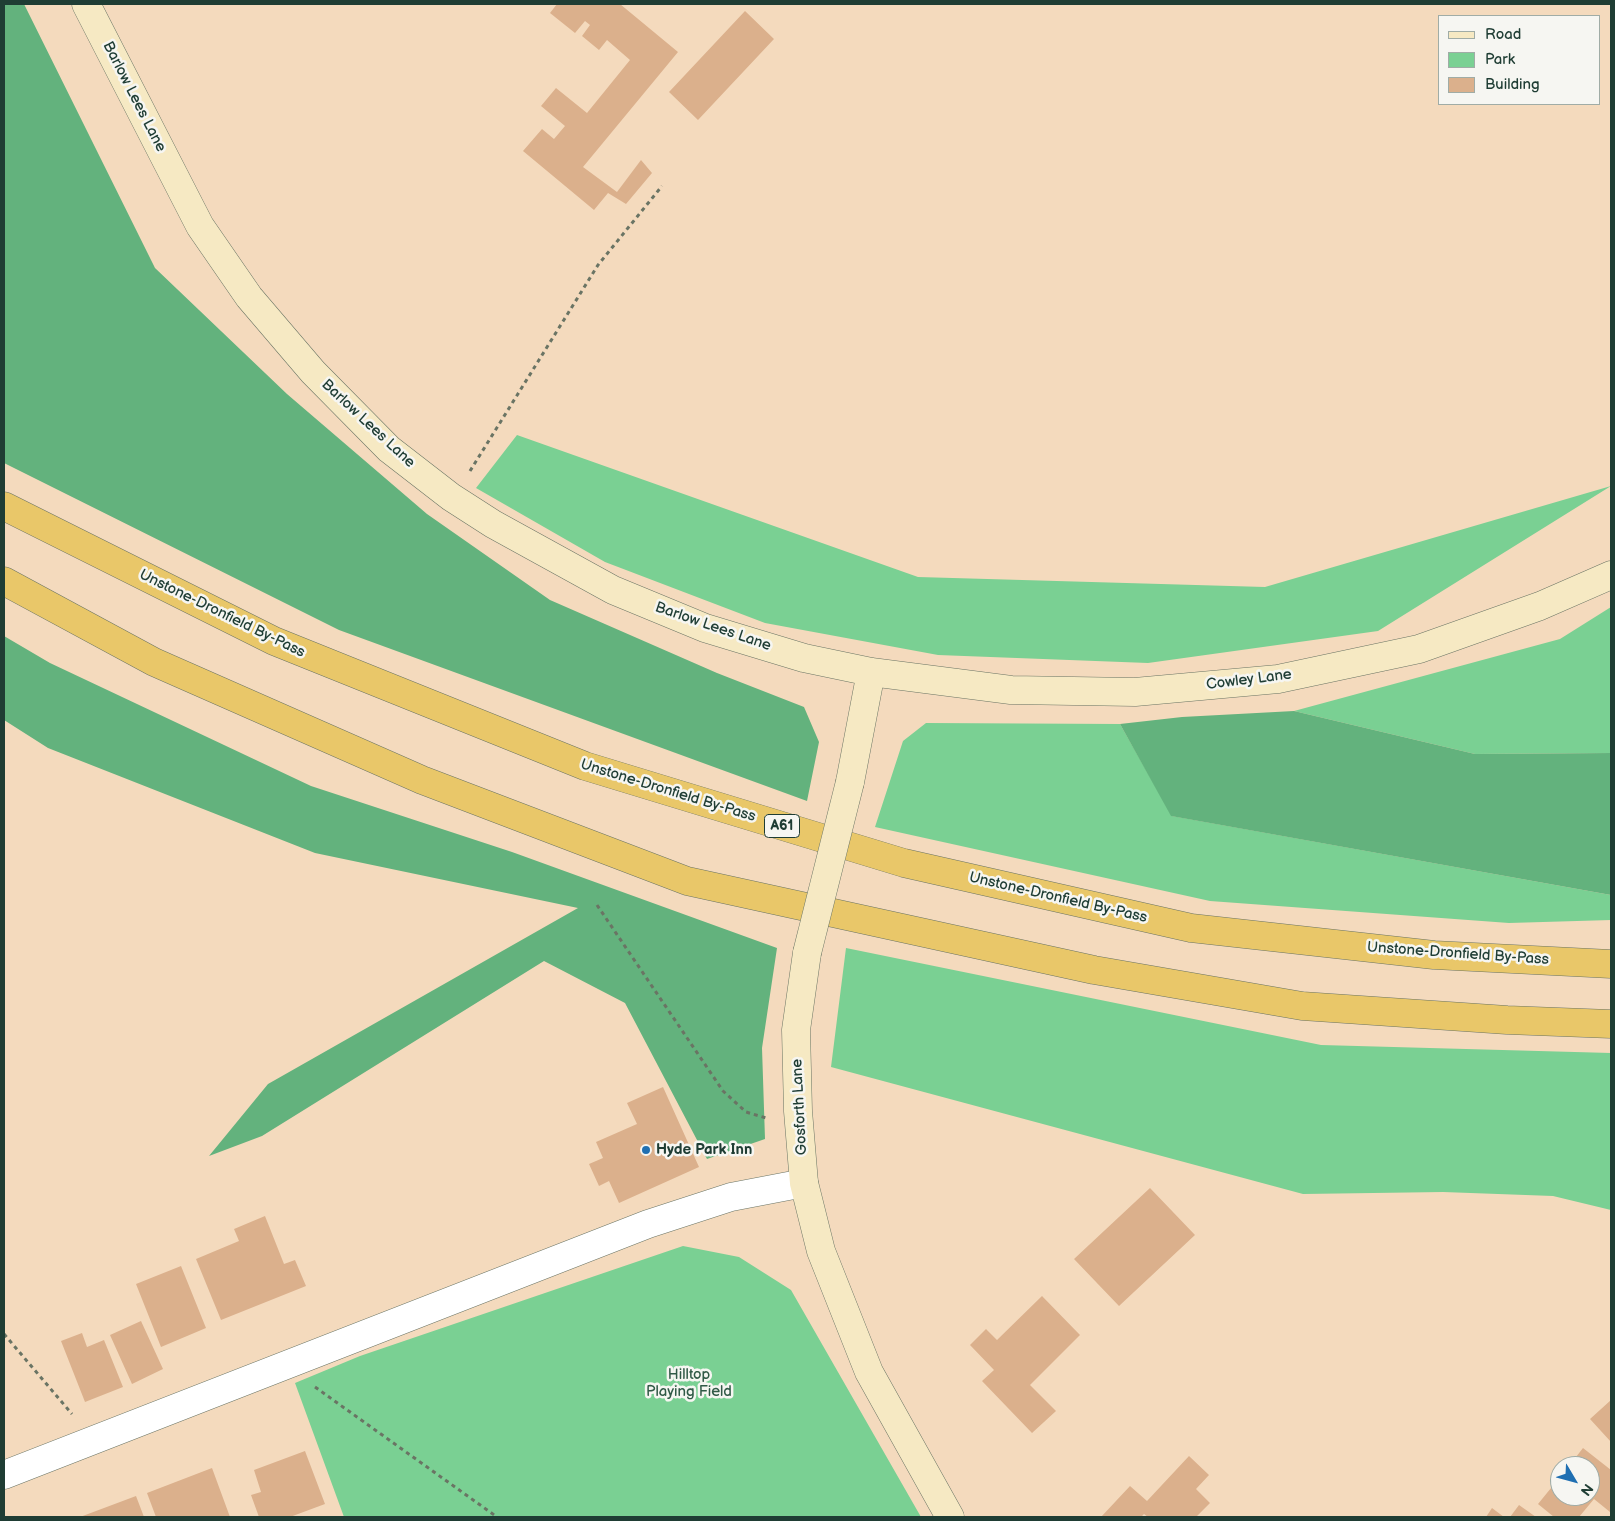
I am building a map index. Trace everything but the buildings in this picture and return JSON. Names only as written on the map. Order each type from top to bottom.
[{"type":"highway","name":"Unstone-Dronfield By-Pass","points":[[4,506],[274,641],[567,758],[904,863],[1190,928],[1434,955],[1611,964]]},
{"type":"highway","points":[[4,581],[154,662],[189,678],[422,780],[687,881],[1094,970],[1302,1006],[1507,1020],[1611,1024]]},
{"type":"street","name":"Barlow Lees Lane","points":[[86,4],[200,226],[248,297],[313,372],[390,449],[451,497],[492,524],[613,590],[704,628],[804,658],[871,672]]},
{"type":"street","name":"Cowley Lane","points":[[871,672],[1011,690],[1049,691],[1135,692],[1278,679],[1418,649],[1540,606],[1611,575]]},
{"type":"street","name":"Gosforth Lane","points":[[871,672],[850,782],[807,953],[796,1030],[799,1121],[804,1182],[821,1251],[869,1372],[950,1517]]},
{"type":"street","points":[[4,1475],[648,1224],[731,1197],[804,1182]]},
{"type":"path","points":[[451,497],[485,448],[598,265],[662,186]]},
{"type":"path","points":[[598,905],[723,1091],[746,1112],[773,1119],[799,1121]]},
{"type":"path","points":[[4,1334],[93,1440]]},
{"type":"path","points":[[288,1365],[328,1398],[497,1517]]},
{"type":"green space","points":[[4,4],[24,4],[155,268],[287,394],[427,514],[550,600],[717,673],[804,707],[819,742],[807,801],[339,630],[4,463]]},
{"type":"green space","points":[[517,435],[918,577],[1265,587],[1611,486],[1378,631],[1148,663],[938,655],[765,623],[605,562],[476,488]]},
{"type":"green space","points":[[1611,607],[1611,753],[1475,754],[1294,711],[1560,639]]},
{"type":"green space","points":[[4,636],[50,663],[311,786],[512,852],[777,948],[762,1048],[765,1139],[707,1159],[625,1003],[544,961],[262,1136],[209,1156],[268,1084],[578,908],[315,853],[48,748],[4,720]]},
{"type":"green space","points":[[1294,711],[1475,754],[1611,753],[1611,895],[1171,816],[1120,724],[1182,717]]},
{"type":"green space","points":[[926,723],[1120,724],[1172,816],[1611,895],[1611,920],[1509,923],[1210,901],[875,827],[903,741]]},
{"type":"green space","points":[[846,948],[1321,1045],[1611,1053],[1611,1210],[1553,1196],[1443,1192],[1303,1194],[831,1067]]},
{"type":"green space","name":"Hilltop Playing Field","points":[[683,1246],[739,1257],[791,1290],[921,1517],[344,1517],[295,1383],[360,1356]]},
{"type":"place","name":"Hyde Park Inn","points":[[646,1150]]}]
